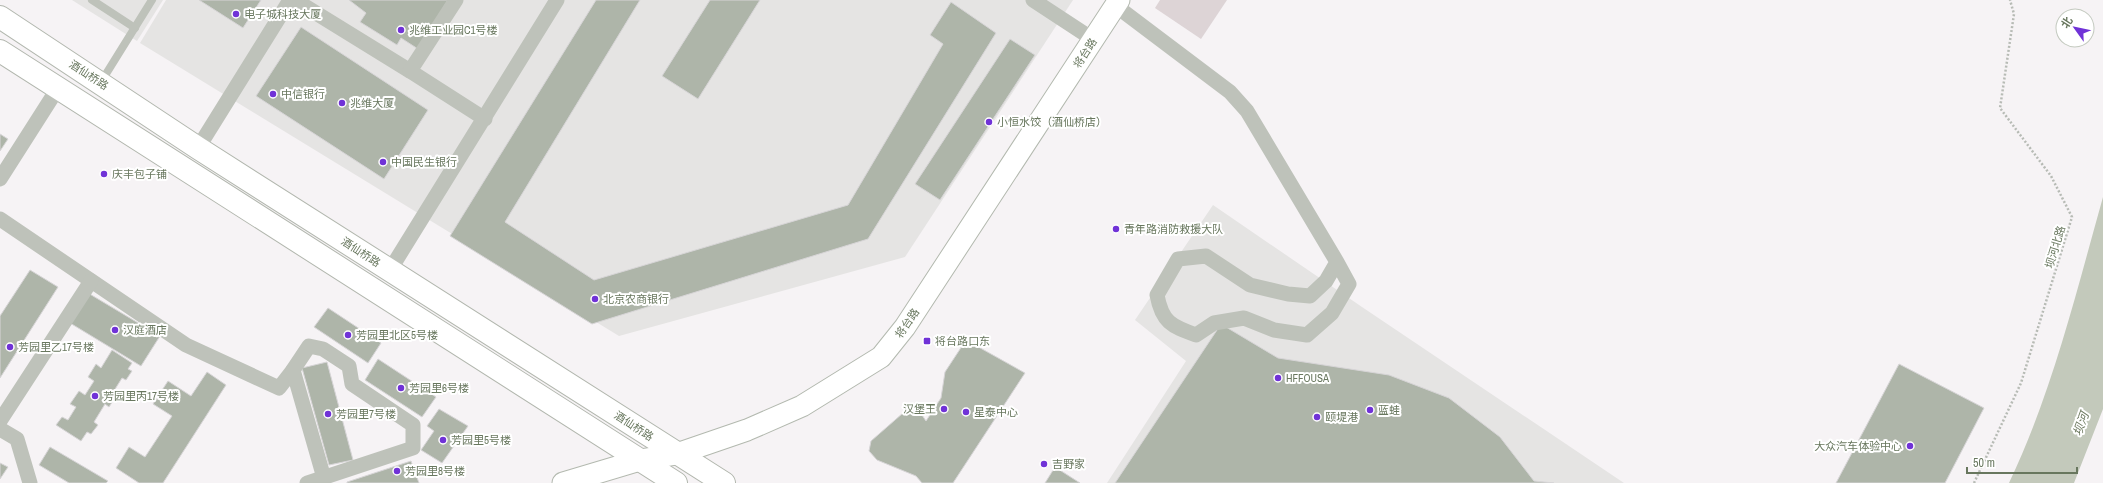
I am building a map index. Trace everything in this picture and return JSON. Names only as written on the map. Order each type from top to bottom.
[{"type":"main road","name":"将台路","points":[[563,483],[640,460],[678,454],[747,430],[802,406],[881,357],[905,327],[1118,3]]},
{"type":"main road","name":"酒仙桥路","points":[[0,17],[198,148],[724,483]]},
{"type":"main road","points":[[0,51],[676,483]]},
{"type":"street","points":[[198,148],[290,0]]},
{"type":"street","points":[[295,0],[485,119]]},
{"type":"street","points":[[410,71],[456,0]]},
{"type":"street","points":[[1033,0],[1094,40]]},
{"type":"street","points":[[390,270],[485,119],[553,2]]},
{"type":"street","points":[[1118,3],[1230,92],[1247,111],[1337,262],[1349,284],[1332,313],[1307,335],[1274,330],[1244,318],[1214,323],[1196,335],[1174,327],[1160,312],[1157,295],[1178,259],[1206,256],[1250,285],[1288,294],[1310,296],[1326,281],[1337,262]]},
{"type":"street","points":[[0,179],[58,88]]},
{"type":"street","points":[[0,219],[186,345],[279,388],[309,346],[323,349],[349,366],[352,384],[413,425],[413,448],[306,483]]},
{"type":"street","points":[[0,422],[92,281]]},
{"type":"street","points":[[293,370],[324,478]]},
{"type":"street","points":[[0,429],[17,439],[30,483]]},
{"type":"lane","points":[[92,0],[135,28]]},
{"type":"lane","points":[[100,82],[152,0]]},
{"type":"path","name":"坝河北路","points":[[1974,483],[2021,382],[2072,217],[2051,176],[2000,108],[2014,14],[2010,0]]},
{"type":"shaded area","points":[[72,0],[163,0],[137,41]]},
{"type":"shaded area","points":[[166,0],[1073,0],[905,257],[619,336],[140,43]]},
{"type":"shaded area","points":[[1160,0],[1227,0],[1201,39],[1155,8]]},
{"type":"shaded area","name":"颐堤港","points":[[1213,205],[1624,483],[1107,483],[1186,361],[1135,320]]},
{"type":"water","name":"坝河","points":[[2103,197],[2103,409],[2074,483],[2009,483],[2038,414],[2051,378],[2073,306]]},
{"type":"building","name":"电子城科技大厦","points":[[199,0],[261,0],[243,28]]},
{"type":"building","name":"兆维工业园C1号楼","points":[[349,0],[448,0],[418,49],[401,38],[397,45],[360,22],[366,13]]},
{"type":"building","points":[[596,0],[640,0],[505,222],[594,280],[848,205],[943,44],[930,35],[951,2],[996,33],[868,239],[592,324],[450,236]]},
{"type":"building","points":[[710,0],[760,0],[698,99],[662,76]]},
{"type":"building","name":"兆维大厦","points":[[301,27],[428,110],[384,179],[256,96]]},
{"type":"building","points":[[1010,39],[1035,55],[940,200],[915,184]]},
{"type":"building","points":[[0,134],[8,139],[0,151]]},
{"type":"building","name":"芳园里乙17号楼","points":[[30,270],[58,287],[0,378],[0,316]]},
{"type":"building","name":"汉庭酒店","points":[[88,293],[160,336],[141,366],[70,323]]},
{"type":"building","name":"芳园里北区5号楼","points":[[328,308],[381,343],[368,363],[314,327]]},
{"type":"building","name":"颐堤港","points":[[1221,324],[1278,358],[1389,375],[1449,398],[1500,437],[1534,481],[1554,483],[1115,483]]},
{"type":"building","name":"星泰中心","points":[[966,340],[1025,373],[953,483],[922,483],[916,476],[877,460],[869,451],[871,441],[903,413],[913,411],[922,415],[926,421],[941,398],[945,372]]},
{"type":"building","name":"芳园里丙17号楼","points":[[112,350],[132,363],[128,369],[132,371],[126,380],[122,378],[112,394],[116,396],[109,407],[105,404],[94,422],[98,425],[91,434],[87,432],[81,441],[56,425],[62,417],[68,420],[76,407],[70,404],[79,391],[85,395],[94,381],[88,377],[96,364],[101,368]]},
{"type":"building","name":"芳园里6号楼","points":[[378,359],[436,397],[422,417],[365,380]]},
{"type":"building","name":"芳园里7号楼","points":[[327,362],[353,460],[329,465],[302,368]]},
{"type":"building","name":"大众汽车体验中心","points":[[1899,364],[1984,408],[1945,483],[1836,483]]},
{"type":"building","points":[[207,372],[226,385],[163,483],[139,483],[116,468],[129,447],[145,457],[172,416],[153,404],[168,381],[191,396]]},
{"type":"building","name":"芳园里5号楼","points":[[439,409],[468,426],[442,463],[421,450],[434,431],[427,426]]},
{"type":"building","points":[[50,447],[108,481],[106,483],[69,483],[39,465]]},
{"type":"building","name":"芳园里8号楼","points":[[411,461],[419,483],[347,483],[347,482]]},
{"type":"building","points":[[0,463],[8,467],[0,479]]},
{"type":"building","points":[[1055,467],[1080,483],[1045,483]]},
{"type":"place","name":"电子城科技大厦","points":[[236,14]]},
{"type":"place","name":"兆维工业园C1号楼","points":[[401,30]]},
{"type":"place","name":"中信银行","points":[[273,94]]},
{"type":"place","name":"兆维大厦","points":[[342,103]]},
{"type":"place","name":"小恒水饺（酒仙桥店）","points":[[989,122]]},
{"type":"place","name":"中国民生银行","points":[[383,162]]},
{"type":"place","name":"庆丰包子铺","points":[[104,174]]},
{"type":"place","name":"青年路消防救援大队","points":[[1116,229]]},
{"type":"place","name":"北京农商银行","points":[[595,299]]},
{"type":"place","name":"汉庭酒店","points":[[115,330]]},
{"type":"place","name":"芳园里北区5号楼","points":[[348,335]]},
{"type":"place","name":"将台路口东","points":[[927,341]]},
{"type":"place","name":"芳园里乙17号楼","points":[[10,347]]},
{"type":"place","name":"HFFOUSA","points":[[1278,378]]},
{"type":"place","name":"芳园里6号楼","points":[[401,388]]},
{"type":"place","name":"芳园里丙17号楼","points":[[95,396]]},
{"type":"place","name":"汉堡王","points":[[944,409]]},
{"type":"place","name":"蓝蛙","points":[[1370,410]]},
{"type":"place","name":"星泰中心","points":[[966,412]]},
{"type":"place","name":"芳园里7号楼","points":[[328,414]]},
{"type":"place","name":"颐堤港","points":[[1317,417]]},
{"type":"place","name":"芳园里5号楼","points":[[443,440]]},
{"type":"place","name":"大众汽车体验中心","points":[[1910,446]]},
{"type":"place","name":"吉野家","points":[[1044,464]]},
{"type":"place","name":"芳园里8号楼","points":[[397,471]]}]
